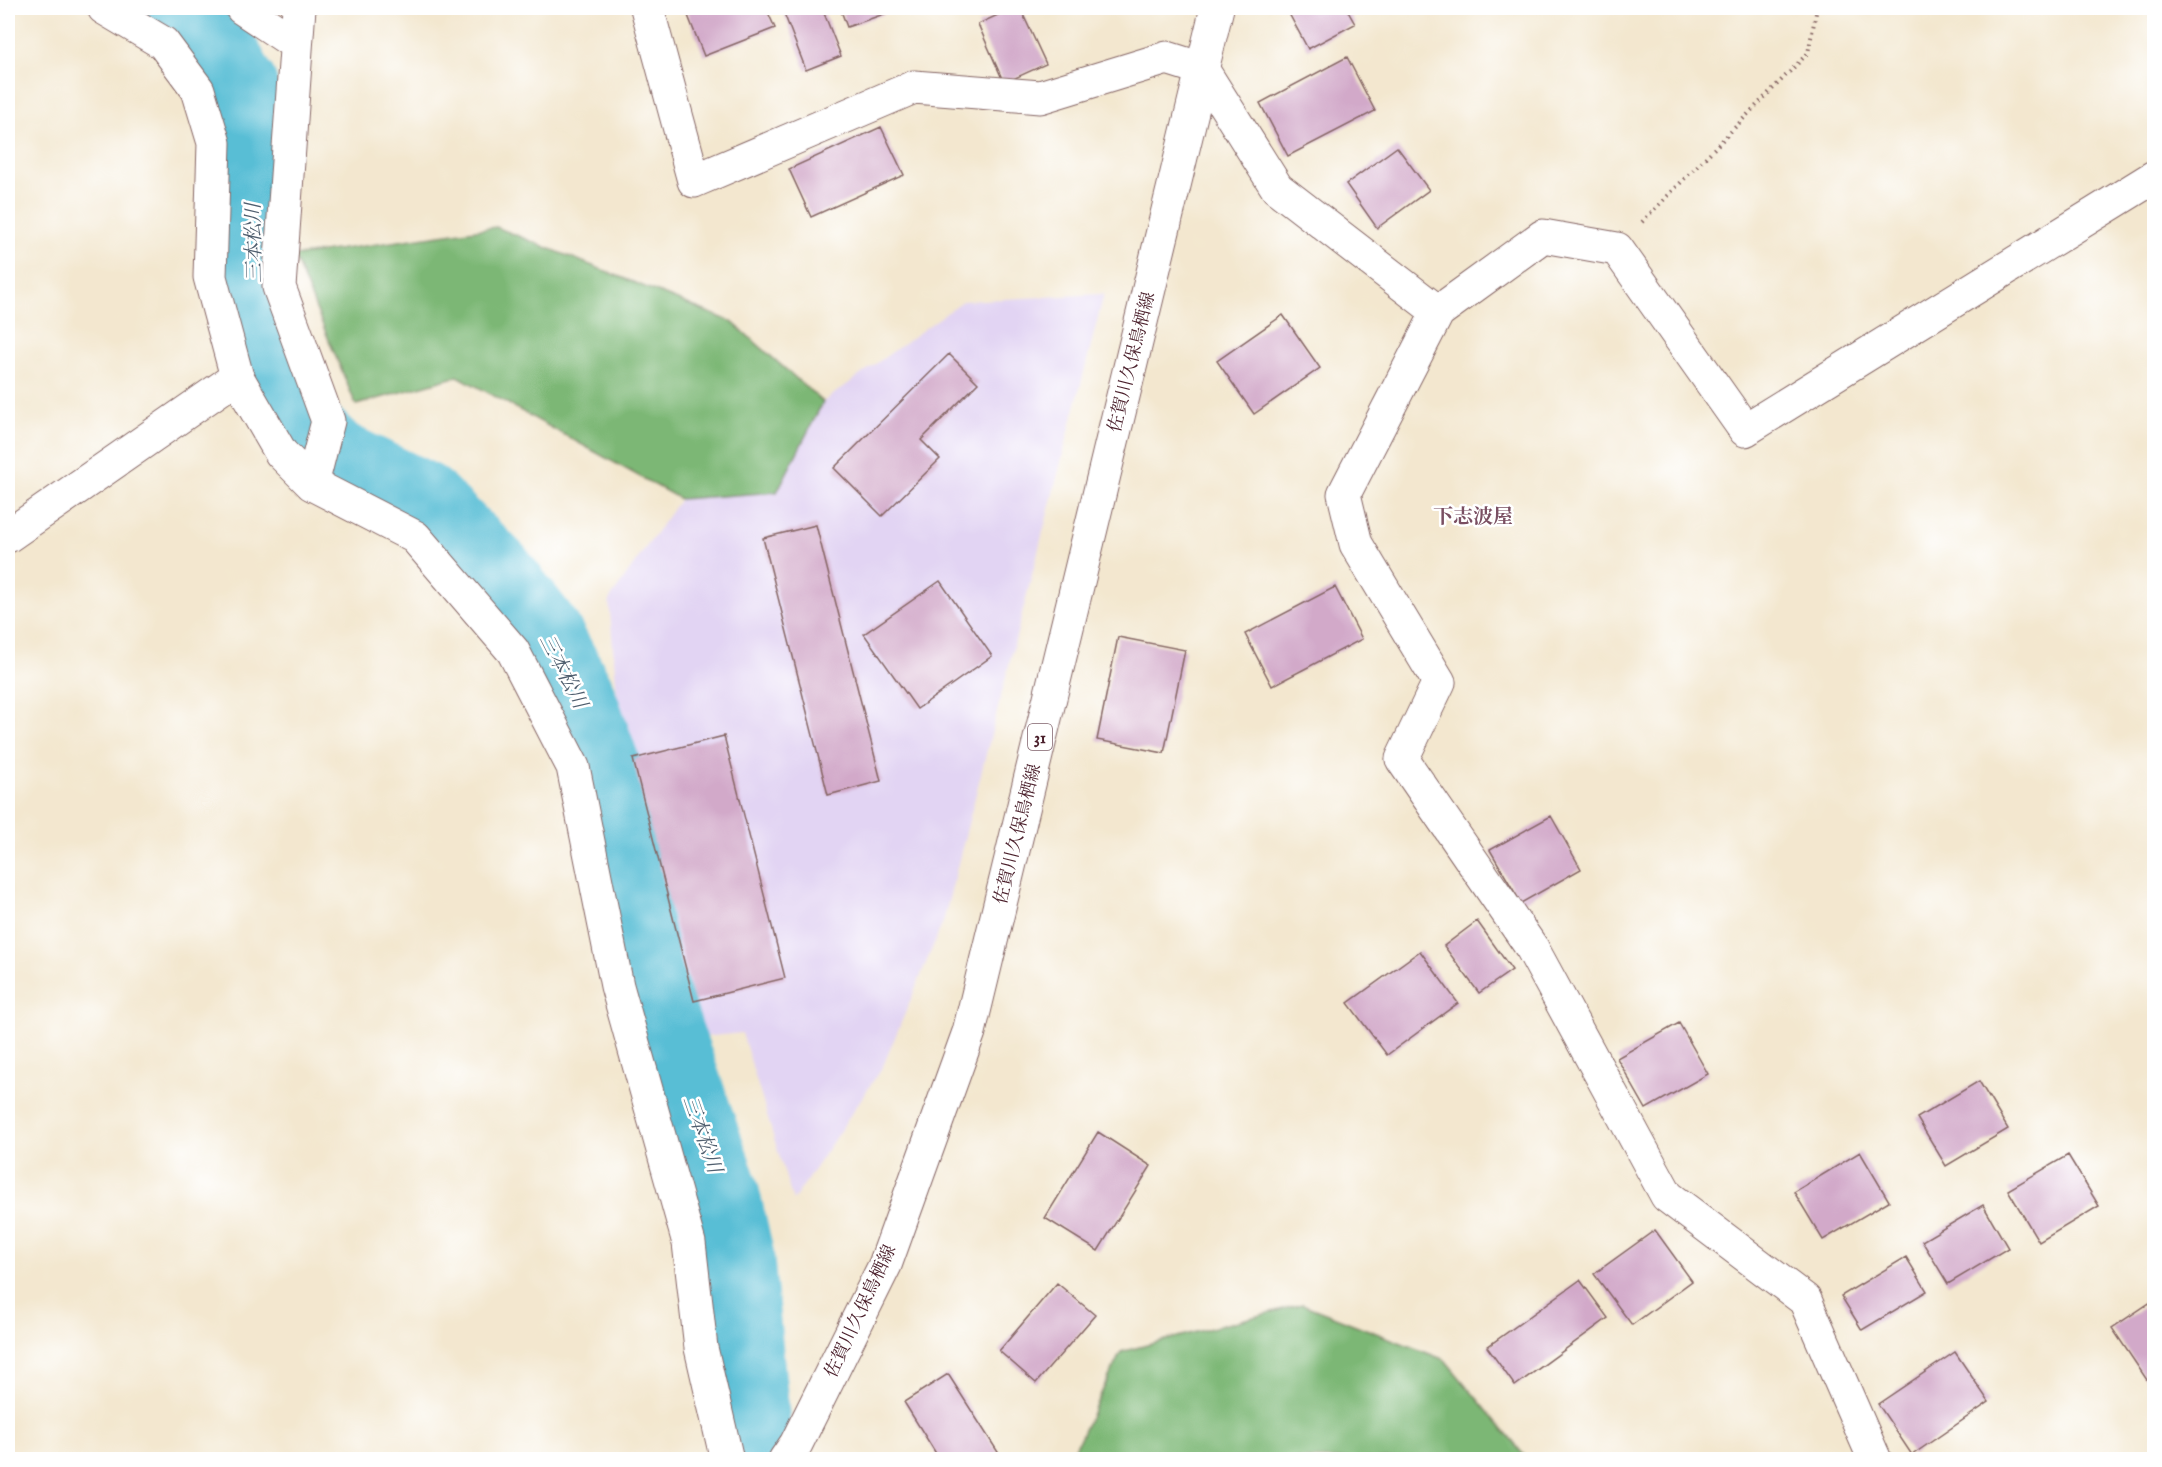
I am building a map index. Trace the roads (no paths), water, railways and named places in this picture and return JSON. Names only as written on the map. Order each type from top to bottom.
[{"type":"street","points":[[104,8],[163,43],[198,90],[214,143],[210,277],[237,377],[281,453],[312,484],[415,537],[513,651],[573,767],[617,986],[688,1243],[701,1348],[727,1460]]},
{"type":"street","points":[[242,8],[296,44]]},
{"type":"street","points":[[299,8],[279,287],[328,420],[312,484]]},
{"type":"street","points":[[647,8],[694,181],[914,87],[1040,97],[1167,58],[1202,69],[1277,188],[1438,312]]},
{"type":"street","name":"佐賀川久保鳥栖線","points":[[795,1454],[885,1265],[969,1032],[1217,8]]},
{"type":"street","points":[[1875,1460],[1805,1300],[1667,1196],[1532,948],[1402,759],[1439,682],[1356,544],[1344,494],[1438,312],[1543,236],[1617,249],[1745,430],[2154,177]]},
{"type":"street","points":[[8,536],[237,377]]},
{"type":"waterway","name":"三本松川","points":[[181,8],[212,33],[242,86],[254,139],[250,284],[299,419],[337,456],[424,498],[498,571],[545,631],[578,692],[605,767],[646,971],[724,1194],[738,1255],[758,1460]]},
{"type":"district","name":"下志波屋","points":[[1473,516]]}]
